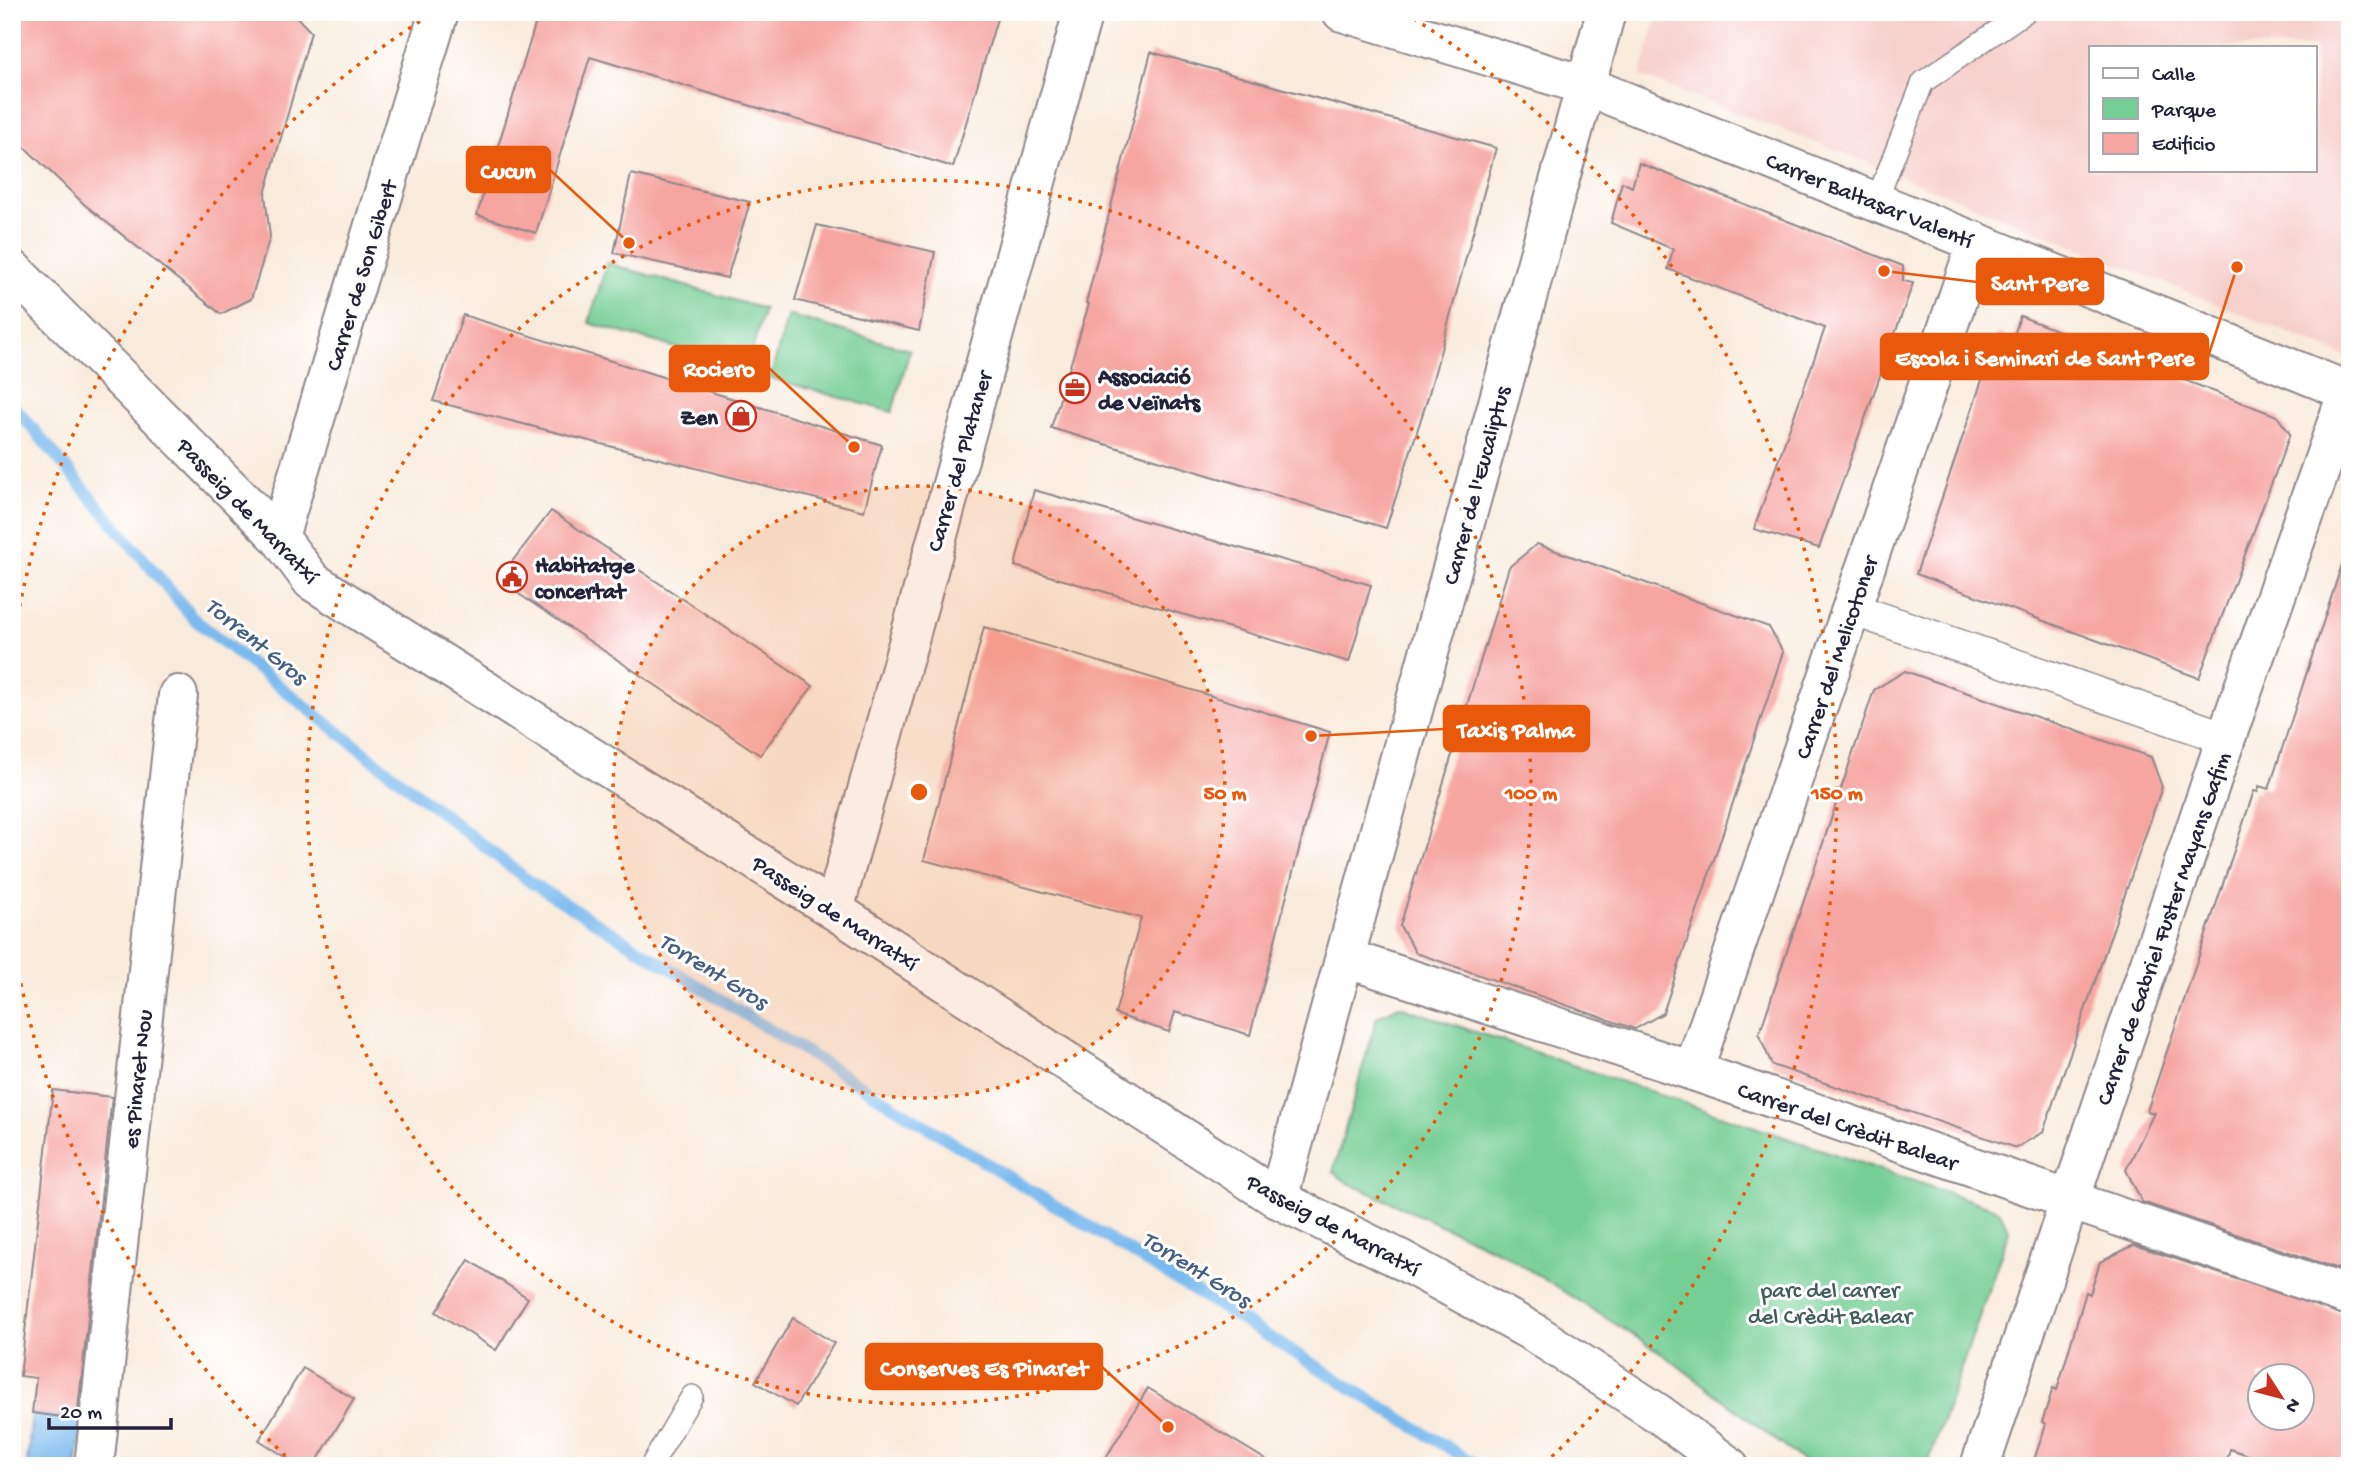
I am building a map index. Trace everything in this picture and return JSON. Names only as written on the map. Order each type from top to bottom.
[{"type":"street","name":"Carrer de Son Gibert","points":[[279,537],[439,12]]},
{"type":"street","name":"Carrer del Plataner","points":[[834,910],[1083,12]]},
{"type":"street","name":"Carrer Baltasar Valentí","points":[[1342,12],[1584,85],[2349,392]]},
{"type":"street","name":"Carrer de l'Eucaliptus","points":[[1278,1199],[1606,12]]},
{"type":"street","name":"Carrer del Melicotoner","points":[[1693,1071],[1977,242]]},
{"type":"street","name":"Passeig de Marratxí","points":[[12,269],[279,537],[312,581],[834,910],[1278,1199],[1398,1258],[1533,1332],[1659,1414],[1730,1466]]},
{"type":"street","name":"Carrer de Gabriel Fuster Mayans Gafim","points":[[1980,1466],[2225,738],[2349,392]]},
{"type":"street","points":[[1852,609],[2225,738]]},
{"type":"street","name":"es Pinaret Nou","points":[[99,1465],[178,695]]},
{"type":"street","name":"Carrer del Crèdit Balear","points":[[1345,958],[1693,1071],[2350,1296]]},
{"type":"lane","points":[[1876,202],[1923,82],[2025,12]]},
{"type":"lane","points":[[651,1466],[692,1396]]},
{"type":"shaded area","points":[[1658,12],[2350,12],[2350,358],[1846,154],[1640,76]]},
{"type":"green space","points":[[607,263],[764,309],[747,368],[589,323]]},
{"type":"green space","points":[[788,315],[910,350],[892,412],[770,378]]},
{"type":"green space","name":"parc del carrer del Crèdit Balear","points":[[1399,1006],[1999,1210],[2009,1231],[1927,1466],[1810,1466],[1660,1352],[1502,1253],[1348,1183],[1333,1172],[1377,1017]]},
{"type":"water","points":[[32,1413],[83,1419],[76,1466],[27,1466]]},
{"type":"building","points":[[18,12],[292,12],[311,32],[265,194],[270,237],[251,299],[221,314],[85,205],[12,135],[12,29]]},
{"type":"building","points":[[539,12],[999,12],[953,167],[590,57],[536,233],[477,215]]},
{"type":"building","points":[[1151,52],[1496,148],[1428,397],[1386,528],[1051,428],[1089,304],[1086,303]]},
{"type":"building","points":[[1639,163],[1903,266],[1903,281],[1913,283],[1819,548],[1754,529],[1825,328],[1668,269],[1673,249],[1611,223],[1622,182],[1632,187]]},
{"type":"building","points":[[631,174],[750,202],[727,278],[614,253]]},
{"type":"building","points":[[817,225],[935,252],[919,331],[795,300]]},
{"type":"building","points":[[463,315],[882,445],[864,511],[433,401]]},
{"type":"building","points":[[2020,316],[2277,416],[2290,434],[2199,678],[1916,574],[1998,333],[2013,339]]},
{"type":"building","points":[[1034,490],[1371,585],[1349,662],[1015,566]]},
{"type":"building","points":[[551,511],[813,686],[760,755],[498,580]]},
{"type":"building","points":[[1537,544],[1769,627],[1783,652],[1663,1013],[1635,1029],[1416,953],[1400,926],[1509,567]]},
{"type":"building","points":[[2343,561],[2350,562],[2350,1273],[2142,1202],[2126,1170],[2154,1113],[2147,1111],[2254,791],[2258,792],[2259,786],[2269,789]]},
{"type":"building","points":[[984,627],[1330,732],[1250,1035],[1175,1012],[1169,1032],[1115,1014],[1141,918],[924,860]]},
{"type":"building","points":[[1905,671],[2151,757],[2162,787],[2043,1132],[2016,1148],[1772,1065],[1759,1035],[1874,690]]},
{"type":"building","points":[[53,1090],[112,1097],[77,1419],[32,1413],[36,1378],[20,1376]]},
{"type":"building","points":[[2134,1245],[2350,1317],[2350,1466],[2281,1466],[2230,1449],[2225,1466],[2032,1466],[2046,1424],[2042,1422],[2053,1388],[2057,1390],[2086,1292],[2090,1294],[2100,1262]]},
{"type":"building","points":[[469,1260],[528,1298],[496,1350],[436,1312]]},
{"type":"building","points":[[793,1318],[834,1343],[796,1406],[755,1382]]},
{"type":"building","points":[[303,1368],[354,1399],[314,1466],[300,1466],[259,1440]]},
{"type":"building","points":[[1148,1388],[1276,1466],[1101,1466]]},
{"type":"waterway","name":"Torrent Gros","points":[[12,404],[195,620],[530,882],[1478,1466]]},
{"type":"place","name":"Cucun","points":[[629,243]]},
{"type":"place","name":"Escola i Seminari de Sant Pere","points":[[2237,267]]},
{"type":"place","name":"Sant Pere","points":[[1884,271]]},
{"type":"place","name":"Associació de Veïnats","points":[[1075,388]]},
{"type":"place","name":"Zen","points":[[741,416]]},
{"type":"place","name":"Rociero","points":[[854,447]]},
{"type":"place","name":"Habitatge concertat","points":[[512,577]]},
{"type":"place","name":"Taxis Palma","points":[[1311,736]]},
{"type":"place","name":"Conserves Es Pinaret","points":[[1168,1427]]}]
